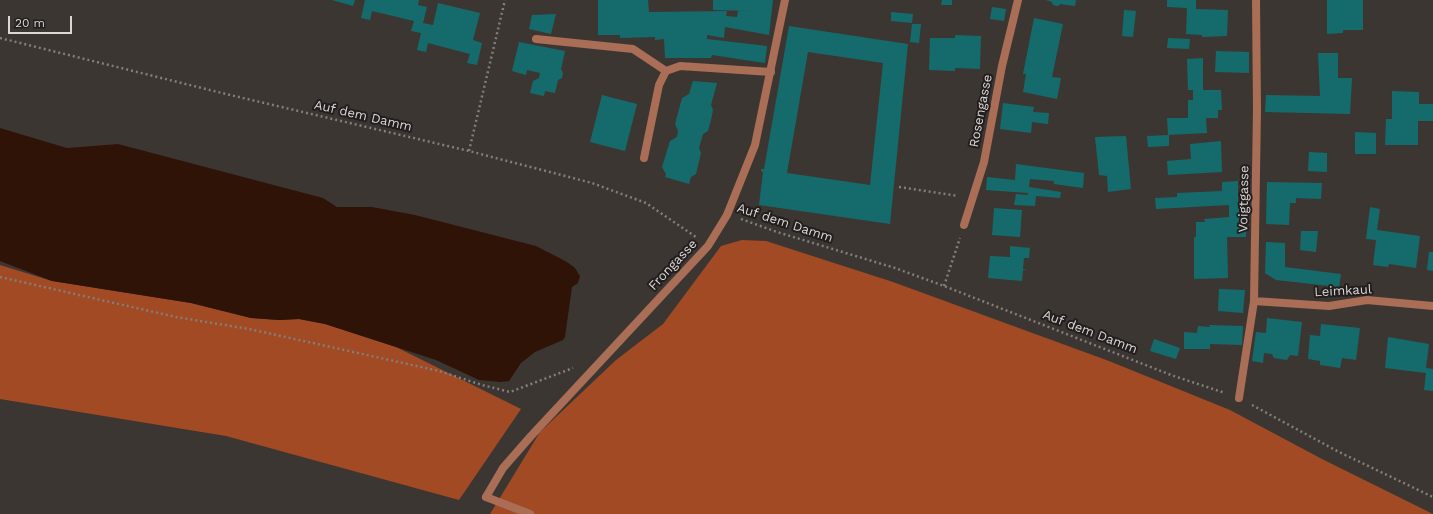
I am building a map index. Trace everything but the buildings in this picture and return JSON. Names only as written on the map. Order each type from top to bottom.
[{"type":"street","name":"Frongasse","points":[[530,514],[486,497],[503,468],[600,360],[708,246],[727,215],[755,145],[785,0]]},
{"type":"street","name":"Rosengasse","points":[[964,225],[984,162],[1002,66],[1018,0]]},
{"type":"street","name":"Voigtgasse","points":[[1239,398],[1254,301],[1258,109],[1256,0]]},
{"type":"street","points":[[536,39],[632,49],[666,72]]},
{"type":"street","points":[[644,158],[659,85],[666,72],[680,66],[771,72]]},
{"type":"street","name":"Leimkaul","points":[[1254,301],[1329,306],[1367,300],[1433,306]]},
{"type":"path","points":[[469,151],[505,0]]},
{"type":"path","name":"Auf dem Damm","points":[[0,38],[226,94],[469,151],[592,183],[646,203],[708,246]]},
{"type":"path","points":[[899,187],[973,198]]},
{"type":"path","name":"Auf dem Damm","points":[[727,215],[895,268],[1172,375],[1239,398],[1338,452],[1433,497]]},
{"type":"path","points":[[944,286],[964,225]]},
{"type":"path","points":[[0,277],[176,317],[249,329],[439,371],[482,385],[510,392],[563,371],[600,360]]},
{"type":"shaded area","points":[[0,128],[67,148],[118,144],[323,198],[337,207],[372,207],[415,215],[536,246],[567,262],[575,268],[580,276],[578,283],[572,287],[565,337],[563,340],[535,352],[521,363],[509,381],[501,382],[479,380],[436,360],[325,324],[299,319],[279,320],[251,318],[191,303],[52,281],[0,261]]},
{"type":"shaded area","points":[[742,240],[766,241],[893,282],[1109,361],[1230,410],[1322,459],[1433,514],[490,514],[540,432],[616,360],[663,324],[721,246]]},
{"type":"shaded area","points":[[0,265],[52,281],[191,303],[251,318],[279,320],[299,319],[325,324],[396,347],[521,409],[459,500],[226,436],[0,399]]}]
